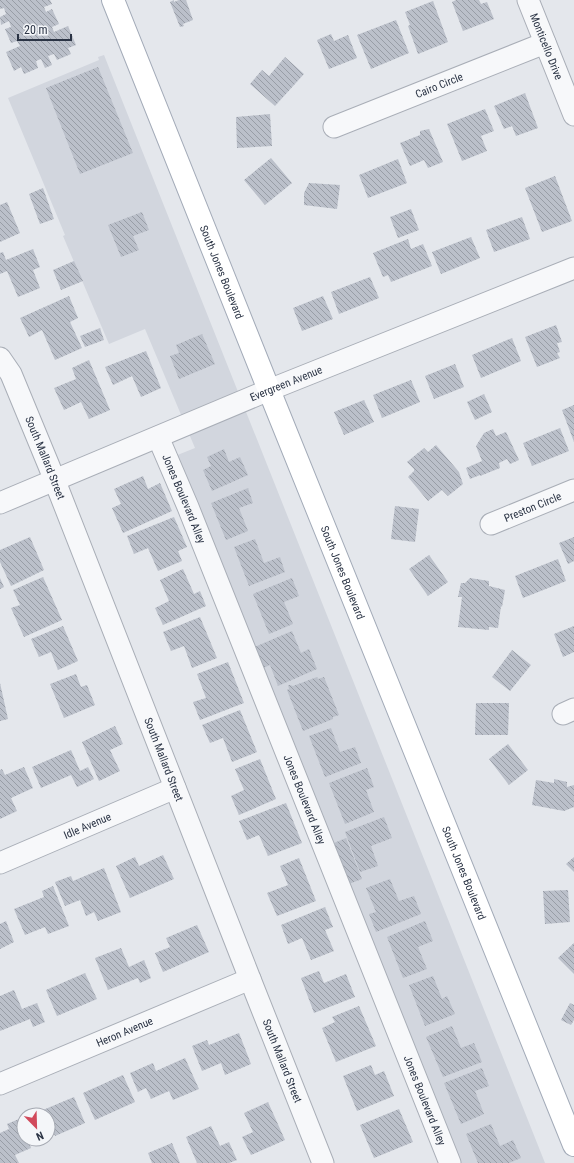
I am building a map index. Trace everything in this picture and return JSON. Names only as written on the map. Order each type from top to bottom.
[{"type":"main road","name":"South Jones Boulevard","points":[[113,0],[574,1145]]},
{"type":"street","name":"Monticello Drive","points":[[528,0],[574,115]]},
{"type":"street","name":"Cairo Circle","points":[[334,128],[545,43]]},
{"type":"street","name":"Evergreen Avenue","points":[[0,503],[269,390],[574,268]]},
{"type":"street","name":"South Mallard Street","points":[[0,358],[11,374],[54,480],[323,1163]]},
{"type":"street","name":"Jones Boulevard Alley","points":[[158,437],[191,514],[450,1163]]},
{"type":"street","name":"Preston Circle","points":[[491,524],[574,490]]},
{"type":"street","name":"Idle Avenue","points":[[0,863],[175,788]]},
{"type":"street","name":"Heron Avenue","points":[[0,1084],[250,979]]},
{"type":"shaded area","points":[[104,55],[545,1163],[459,1163],[175,456],[195,448],[145,329],[109,344],[63,236],[65,235],[8,98],[99,60],[98,57]]},
{"type":"building","points":[[0,0],[50,0],[52,4],[44,7],[46,12],[52,9],[59,24],[52,27],[54,32],[68,26],[76,45],[68,48],[71,54],[57,60],[54,54],[48,56],[52,65],[45,68],[41,59],[36,61],[38,68],[24,74],[21,67],[14,71],[6,52],[20,46],[17,41],[11,43],[5,29],[11,27],[9,21],[1,25],[0,17],[6,14],[4,8],[0,9]]},
{"type":"building","points":[[174,0],[174,2],[186,0],[193,20],[183,24],[184,26],[180,27],[170,2]]},
{"type":"building","points":[[456,0],[479,0],[481,4],[487,2],[494,19],[463,31],[452,2]]},
{"type":"building","points":[[433,1],[448,42],[418,54],[408,26],[410,25],[405,12]]},
{"type":"building","points":[[396,20],[409,53],[371,69],[357,35]]},
{"type":"building","points":[[331,34],[334,41],[348,35],[357,58],[329,69],[317,40]]},
{"type":"building","points":[[285,57],[304,74],[275,106],[250,84],[262,70],[269,76]]},
{"type":"building","points":[[98,67],[133,153],[80,174],[46,88]]},
{"type":"building","points":[[525,93],[538,128],[516,136],[512,126],[504,129],[494,106]]},
{"type":"building","points":[[485,109],[494,131],[481,136],[487,151],[462,161],[447,124]]},
{"type":"building","points":[[270,114],[272,146],[237,148],[236,117]]},
{"type":"building","points":[[429,129],[443,162],[428,168],[424,160],[410,166],[400,143],[420,135],[420,131]]},
{"type":"building","points":[[271,158],[292,183],[265,205],[244,180]]},
{"type":"building","points":[[398,159],[407,183],[368,198],[359,175]]},
{"type":"building","points":[[555,176],[572,221],[542,232],[525,188]]},
{"type":"building","points":[[309,183],[340,185],[337,209],[304,205],[304,193]]},
{"type":"building","points":[[43,188],[54,219],[40,224],[29,194]]},
{"type":"building","points":[[7,202],[20,233],[0,242],[0,205]]},
{"type":"building","points":[[411,209],[419,230],[398,238],[390,217]]},
{"type":"building","points":[[142,212],[149,230],[133,236],[139,250],[121,257],[108,225]]},
{"type":"building","points":[[522,217],[530,239],[494,252],[486,230]]},
{"type":"building","points":[[471,237],[480,258],[441,274],[432,252]]},
{"type":"building","points":[[408,239],[411,249],[423,244],[432,266],[391,282],[388,275],[383,277],[373,253]]},
{"type":"building","points":[[33,249],[40,267],[33,270],[40,288],[18,297],[7,271],[0,274],[0,253],[3,252],[6,260]]},
{"type":"building","points":[[74,261],[83,281],[61,290],[53,270]]},
{"type":"building","points":[[370,277],[379,298],[339,314],[331,292]]},
{"type":"building","points":[[69,296],[78,318],[70,322],[82,348],[55,360],[42,330],[29,337],[20,318]]},
{"type":"building","points":[[323,296],[333,319],[302,331],[293,308]]},
{"type":"building","points":[[556,325],[562,342],[557,343],[560,352],[557,353],[560,358],[537,367],[525,337]]},
{"type":"building","points":[[100,328],[104,340],[85,347],[80,336]]},
{"type":"building","points":[[202,334],[215,364],[179,379],[170,356],[179,353],[176,345]]},
{"type":"building","points":[[512,338],[521,361],[481,378],[472,355]]},
{"type":"building","points":[[146,351],[161,388],[141,397],[132,376],[113,385],[105,367]]},
{"type":"building","points":[[89,360],[110,410],[89,419],[81,402],[64,410],[54,388],[76,379],[72,368]]},
{"type":"building","points":[[455,364],[464,387],[434,399],[425,376]]},
{"type":"building","points":[[411,380],[420,402],[382,418],[373,395]]},
{"type":"building","points":[[484,394],[492,412],[475,420],[467,402]]},
{"type":"building","points":[[364,400],[374,422],[344,435],[334,412]]},
{"type":"building","points":[[574,405],[574,442],[562,410]]},
{"type":"building","points":[[560,428],[569,451],[532,466],[523,443]]},
{"type":"building","points":[[493,429],[496,436],[506,432],[519,460],[510,464],[507,459],[499,463],[500,468],[470,479],[466,468],[482,461],[476,446],[484,433]]},
{"type":"building","points":[[436,445],[459,472],[463,484],[448,496],[442,490],[428,501],[408,477],[414,469],[407,462],[424,448],[428,452]]},
{"type":"building","points":[[224,449],[229,462],[240,457],[248,475],[212,491],[203,470],[211,466],[207,457]]},
{"type":"building","points":[[143,476],[148,489],[160,483],[172,511],[123,533],[112,508],[121,504],[114,489]]},
{"type":"building","points":[[248,488],[253,503],[239,508],[248,531],[226,540],[211,503]]},
{"type":"building","points":[[395,506],[419,509],[415,542],[391,539]]},
{"type":"building","points":[[174,517],[187,547],[178,551],[182,561],[158,571],[148,548],[134,554],[127,536]]},
{"type":"building","points":[[30,537],[44,570],[11,586],[0,562],[0,550]]},
{"type":"building","points":[[574,537],[574,561],[568,564],[559,543]]},
{"type":"building","points":[[255,539],[264,563],[280,557],[285,572],[249,586],[234,547]]},
{"type":"building","points":[[429,555],[448,582],[428,596],[409,569]]},
{"type":"building","points":[[558,559],[566,581],[523,598],[515,576]]},
{"type":"building","points":[[183,569],[194,594],[200,591],[206,606],[163,625],[155,608],[169,601],[160,580]]},
{"type":"building","points":[[43,577],[62,620],[24,637],[11,608],[20,605],[13,590]]},
{"type":"building","points":[[0,578],[4,587],[0,589]]},
{"type":"building","points":[[292,578],[299,596],[284,602],[293,624],[269,634],[253,594]]},
{"type":"building","points":[[470,578],[489,581],[489,586],[505,590],[498,628],[489,627],[489,630],[458,627],[462,597],[458,597],[461,583],[465,583]]},
{"type":"building","points":[[200,617],[217,658],[192,668],[184,646],[171,651],[163,632]]},
{"type":"building","points":[[63,626],[78,661],[58,670],[51,652],[39,657],[31,639]]},
{"type":"building","points":[[574,626],[574,652],[563,657],[554,634]]},
{"type":"building","points":[[292,631],[301,653],[309,649],[317,669],[278,686],[270,665],[261,669],[252,648]]},
{"type":"building","points":[[512,650],[531,665],[510,691],[492,677]]},
{"type":"building","points":[[228,662],[244,703],[200,720],[193,702],[206,698],[197,674]]},
{"type":"building","points":[[76,674],[81,687],[87,685],[95,705],[64,718],[50,684]]},
{"type":"building","points":[[317,677],[318,679],[324,677],[339,715],[333,717],[333,719],[303,731],[287,690],[289,689],[288,685],[293,686]]},
{"type":"building","points":[[0,683],[8,719],[0,721]]},
{"type":"building","points":[[476,703],[509,703],[508,735],[475,735]]},
{"type":"building","points":[[240,710],[257,752],[232,762],[223,738],[210,743],[202,725]]},
{"type":"building","points":[[115,726],[123,744],[110,750],[120,771],[99,781],[82,742]]},
{"type":"building","points":[[331,728],[340,752],[355,747],[361,763],[325,777],[309,736]]},
{"type":"building","points":[[508,744],[528,770],[509,785],[489,759]]},
{"type":"building","points":[[71,750],[80,771],[88,767],[94,779],[77,787],[71,775],[41,788],[32,767]]},
{"type":"building","points":[[260,759],[276,799],[239,815],[231,796],[244,790],[235,769]]},
{"type":"building","points":[[24,767],[33,788],[11,798],[17,811],[0,819],[0,770],[2,769],[5,775]]},
{"type":"building","points":[[367,768],[374,787],[366,790],[374,812],[345,824],[329,783]]},
{"type":"building","points":[[554,779],[567,782],[567,787],[574,785],[574,807],[564,811],[532,805],[536,780],[554,783]]},
{"type":"building","points":[[286,803],[302,843],[268,856],[259,835],[247,840],[239,821]]},
{"type":"building","points":[[384,817],[392,838],[371,846],[378,866],[360,872],[345,832]]},
{"type":"building","points":[[346,838],[362,879],[349,884],[334,843]]},
{"type":"building","points":[[163,855],[174,879],[130,898],[116,866],[135,857],[139,866]]},
{"type":"building","points":[[574,857],[574,872],[566,864]]},
{"type":"building","points":[[299,858],[316,901],[277,916],[267,893],[288,885],[280,866]]},
{"type":"building","points":[[104,868],[121,912],[98,921],[94,912],[86,916],[80,900],[65,906],[55,882],[71,876],[73,881]]},
{"type":"building","points":[[390,879],[399,901],[414,896],[421,914],[376,932],[369,914],[376,912],[366,888]]},
{"type":"building","points":[[53,886],[69,926],[48,934],[45,927],[25,935],[14,909],[44,897],[42,891]]},
{"type":"building","points":[[568,890],[570,922],[545,924],[543,891]]},
{"type":"building","points":[[325,907],[333,927],[325,930],[334,951],[311,960],[302,938],[288,944],[281,925]]},
{"type":"building","points":[[6,921],[14,942],[0,949],[0,924]]},
{"type":"building","points":[[425,921],[433,941],[418,947],[427,969],[403,978],[387,937]]},
{"type":"building","points":[[197,925],[209,952],[163,972],[155,953],[170,947],[166,938]]},
{"type":"building","points":[[574,943],[574,974],[558,958]]},
{"type":"building","points":[[121,948],[129,967],[144,960],[151,978],[140,983],[138,978],[108,990],[95,958]]},
{"type":"building","points":[[319,971],[324,983],[346,974],[355,997],[314,1013],[301,978]]},
{"type":"building","points":[[85,973],[97,999],[57,1016],[46,990]]},
{"type":"building","points":[[433,976],[442,999],[447,996],[455,1014],[425,1026],[409,985]]},
{"type":"building","points":[[14,990],[22,1009],[37,1003],[45,1022],[33,1027],[30,1019],[0,1031],[0,996]]},
{"type":"building","points":[[570,1003],[574,1005],[574,1020],[571,1025],[561,1020]]},
{"type":"building","points":[[359,1006],[376,1046],[336,1062],[322,1028],[335,1022],[332,1017]]},
{"type":"building","points":[[452,1026],[461,1048],[474,1043],[482,1062],[443,1077],[426,1037]]},
{"type":"building","points":[[239,1033],[251,1064],[225,1075],[221,1063],[202,1071],[192,1046],[207,1040],[209,1045]]},
{"type":"building","points":[[185,1058],[199,1089],[173,1100],[169,1091],[151,1099],[146,1088],[138,1092],[130,1073],[153,1063],[156,1071]]},
{"type":"building","points":[[371,1065],[375,1075],[384,1071],[394,1096],[357,1111],[343,1076]]},
{"type":"building","points":[[482,1068],[489,1086],[475,1091],[484,1114],[461,1124],[444,1083]]},
{"type":"building","points":[[123,1075],[135,1102],[95,1120],[83,1093]]},
{"type":"building","points":[[74,1097],[85,1123],[56,1136],[56,1107],[50,1107]]},
{"type":"building","points":[[268,1102],[285,1140],[251,1155],[242,1137],[253,1132],[244,1113]]},
{"type":"building","points":[[399,1109],[413,1142],[374,1158],[360,1125]]},
{"type":"building","points":[[16,1120],[16,1147],[31,1148],[15,1155],[19,1163],[0,1163],[0,1133],[9,1129],[7,1124]]},
{"type":"building","points":[[491,1124],[500,1146],[513,1140],[521,1158],[509,1163],[478,1163],[466,1134]]},
{"type":"building","points":[[211,1126],[220,1146],[229,1142],[237,1160],[229,1163],[197,1163],[186,1137]]},
{"type":"building","points":[[172,1143],[180,1163],[152,1163],[148,1153]]}]
